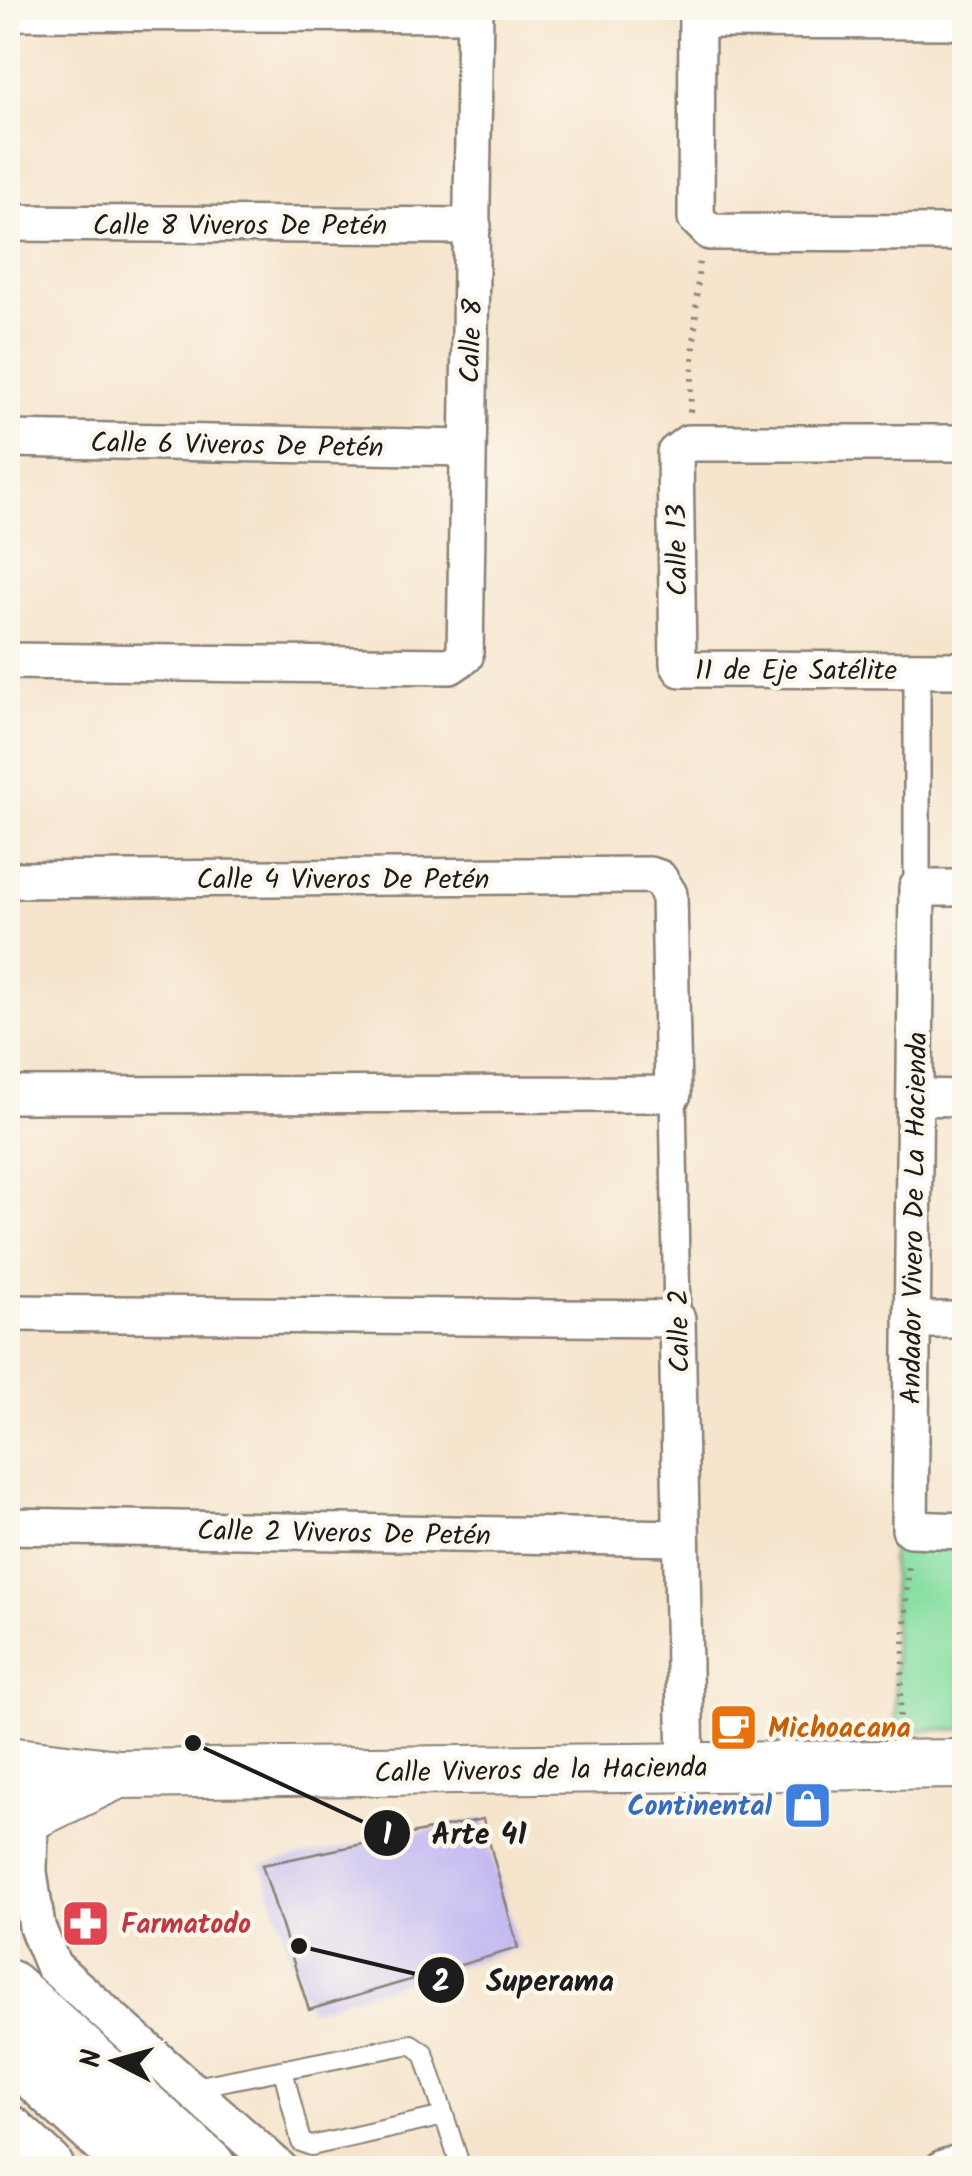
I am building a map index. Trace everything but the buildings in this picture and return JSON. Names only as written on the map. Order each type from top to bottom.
[{"type":"main road","name":"Calle Viveros de la Hacienda","points":[[12,1762],[118,1774],[964,1764]]},
{"type":"main road","name":"Calle Viveros de la Hacienda","points":[[19,1818],[118,1774]]},
{"type":"main road","points":[[8,1988],[208,2168]]},
{"type":"main road","points":[[8,2048],[140,2168]]},
{"type":"main road","points":[[8,2134],[46,2168]]},
{"type":"street","points":[[8,12],[475,11]]},
{"type":"street","name":"Calle 8","points":[[8,662],[450,666],[465,656],[475,11]]},
{"type":"street","points":[[964,21],[697,14],[698,222],[710,232],[964,233]]},
{"type":"street","name":"Calle 8 Viveros De Petén","points":[[8,223],[472,226]]},
{"type":"street","name":"Calle 6 Viveros De Petén","points":[[8,439],[467,448]]},
{"type":"street","points":[[688,443],[964,444]]},
{"type":"street","name":"Calle 13","points":[[678,664],[675,452],[688,443]]},
{"type":"street","name":"11 de Eje Satélite","points":[[678,664],[687,670],[964,670]]},
{"type":"street","name":"Andador Vivero De La Hacienda","points":[[910,1529],[917,670]]},
{"type":"street","name":"Calle 4 Viveros De Petén","points":[[8,880],[649,875],[659,878],[670,894]]},
{"type":"street","points":[[917,888],[964,888]]},
{"type":"street","name":"Calle 2","points":[[670,894],[686,1768]]},
{"type":"street","points":[[8,1096],[673,1094]]},
{"type":"street","points":[[915,1097],[964,1098]]},
{"type":"street","points":[[8,1312],[678,1319]]},
{"type":"street","points":[[912,1320],[964,1320]]},
{"type":"street","name":"Calle 2 Viveros De Petén","points":[[8,1526],[681,1538]]},
{"type":"street","points":[[910,1529],[964,1530]]},
{"type":"street","points":[[12,1762],[38,1927],[53,1966],[279,2168]]},
{"type":"street","points":[[943,2168],[964,2162]]},
{"type":"lane","points":[[189,2088],[411,2044],[424,2053],[461,2168]]},
{"type":"lane","points":[[283,2070],[301,2142],[310,2146],[444,2116]]},
{"type":"path","points":[[688,443],[698,222]]},
{"type":"path","points":[[897,1766],[910,1529]]},
{"type":"green space","points":[[964,1542],[964,1729],[896,1731],[891,1544]]},
{"type":"place","name":"Michoacana","points":[[733,1727]]},
{"type":"place","name":"Arte 41","points":[[193,1743]]},
{"type":"place","name":"Continental","points":[[807,1805]]},
{"type":"place","name":"Farmatodo","points":[[86,1923]]},
{"type":"place","name":"Superama","points":[[299,1946]]}]
